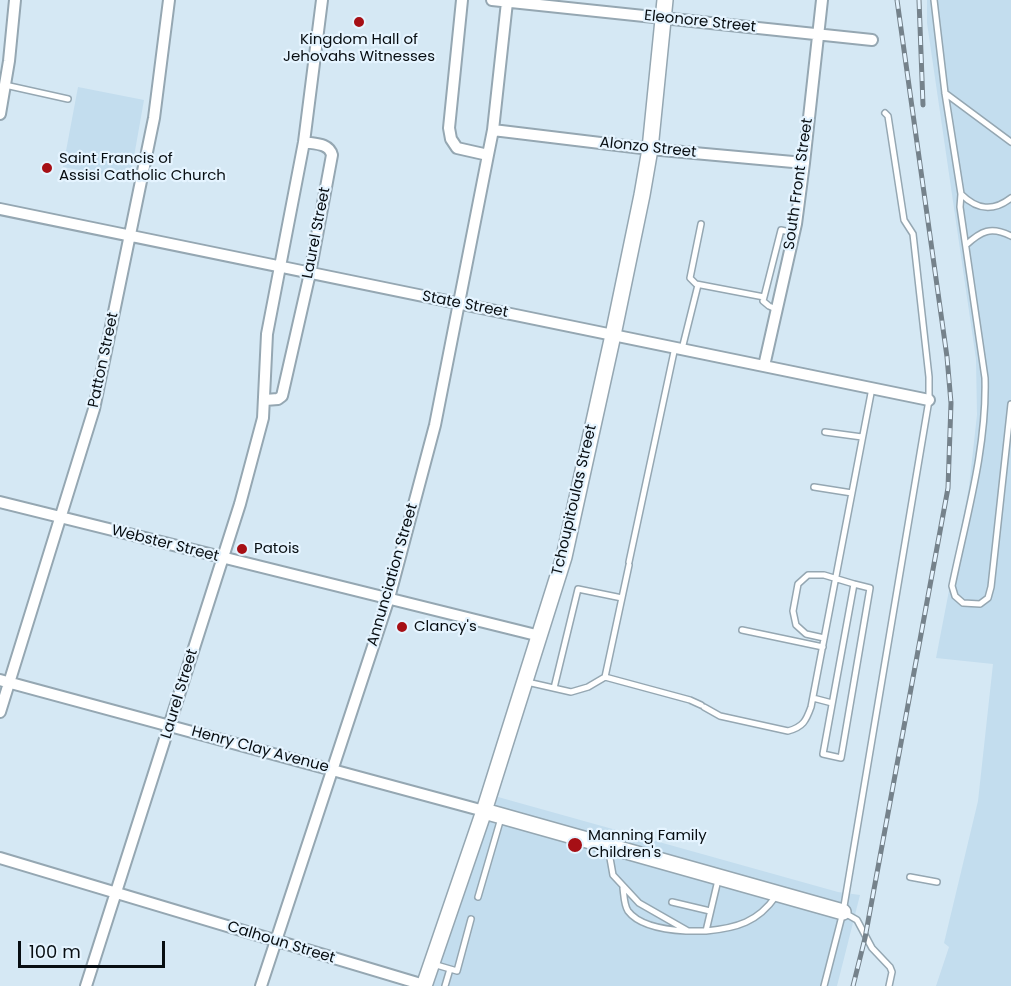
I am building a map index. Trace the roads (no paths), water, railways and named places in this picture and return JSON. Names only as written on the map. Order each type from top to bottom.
[{"type":"street","points":[[0,114],[15,0]]},
{"type":"street","name":"Patton Street","points":[[0,712],[5,681],[61,518],[94,409],[154,118],[169,0]]},
{"type":"street","name":"Laurel Street","points":[[86,986],[240,504],[262,418],[267,334],[304,142],[322,0]]},
{"type":"street","points":[[462,0],[449,128],[451,139],[457,148],[488,155]]},
{"type":"street","name":"Eleonore Street","points":[[492,0],[872,40]]},
{"type":"street","name":"Tchoupitoulas Street","points":[[424,986],[484,811],[564,557],[614,335],[650,148],[665,0]]},
{"type":"street","name":"South Front Street","points":[[764,366],[794,233],[822,0]]},
{"type":"street","name":"Annunciation Street","points":[[261,986],[389,598],[435,425],[493,130],[507,2]]},
{"type":"street","name":"Alonzo Street","points":[[493,130],[804,163]]},
{"type":"street","name":"Laurel Street","points":[[264,400],[278,399],[282,396],[310,273],[332,154],[331,149],[327,146],[304,142]]},
{"type":"street","name":"State Street","points":[[0,209],[929,400]]},
{"type":"street","name":"Webster Street","points":[[0,502],[540,636]]},
{"type":"street","name":"Henry Clay Avenue","points":[[5,681],[484,811]]},
{"type":"street","points":[[484,811],[843,912]]},
{"type":"street","name":"Calhoun Street","points":[[0,858],[424,986]]},
{"type":"lane","points":[[934,0],[945,93],[961,194],[960,207],[985,378],[986,404],[983,432],[952,586],[955,596],[963,603],[980,604],[988,598],[991,587],[1011,404]]},
{"type":"lane","points":[[5,86],[68,99]]},
{"type":"lane","points":[[945,93],[1011,142]]},
{"type":"lane","points":[[824,986],[843,912],[929,400],[929,377],[913,234],[904,220],[888,116],[885,113]]},
{"type":"lane","points":[[961,194],[980,208],[991,208],[1011,198]]},
{"type":"lane","points":[[701,224],[690,278],[698,285],[764,297]]},
{"type":"lane","points":[[777,309],[763,301],[781,230],[794,233]]},
{"type":"lane","points":[[966,245],[985,230],[1004,232],[1011,236]]},
{"type":"lane","points":[[774,259],[787,262]]},
{"type":"lane","points":[[605,677],[678,348],[698,285]]},
{"type":"lane","points":[[766,289],[780,292]]},
{"type":"lane","points":[[525,681],[571,692],[588,687],[605,677],[690,700],[720,716],[788,731],[799,728],[806,722],[813,698],[872,388]]},
{"type":"lane","points":[[825,432],[862,437]]},
{"type":"lane","points":[[814,487],[852,493]]},
{"type":"lane","points":[[824,638],[806,634],[796,625],[793,611],[798,584],[808,575],[824,575],[870,588],[841,758],[823,753],[854,584]]},
{"type":"lane","points":[[554,688],[578,589],[622,598]]},
{"type":"lane","points":[[742,630],[823,647]]},
{"type":"lane","points":[[813,698],[832,703]]},
{"type":"lane","points":[[478,897],[502,815]]},
{"type":"lane","points":[[608,846],[613,875],[622,886],[639,903],[688,931]]},
{"type":"lane","points":[[910,877],[937,882]]},
{"type":"lane","points":[[706,931],[718,878]]},
{"type":"lane","points":[[622,886],[626,909],[634,917],[668,929],[688,931],[727,929],[750,921],[767,910],[777,895]]},
{"type":"lane","points":[[672,902],[711,911]]},
{"type":"lane","points":[[843,912],[857,920],[872,948],[890,968],[892,972],[889,986]]},
{"type":"lane","points":[[432,964],[457,971],[471,919]]},
{"type":"lane","points":[[445,986],[450,969]]},
{"type":"railway","points":[[853,986],[865,938],[948,488],[951,403],[947,357],[897,0]]},
{"type":"railway","points":[[919,0],[923,105]]},
{"type":"place","name":"Kingdom Hall of Jehovahs Witnesses","points":[[359,22]]},
{"type":"place","name":"Saint Francis of Assisi Catholic Church","points":[[47,168]]},
{"type":"place","name":"Patois","points":[[242,549]]},
{"type":"place","name":"Clancy's","points":[[402,627]]},
{"type":"place","name":"Manning Family Children's","points":[[575,845]]}]
